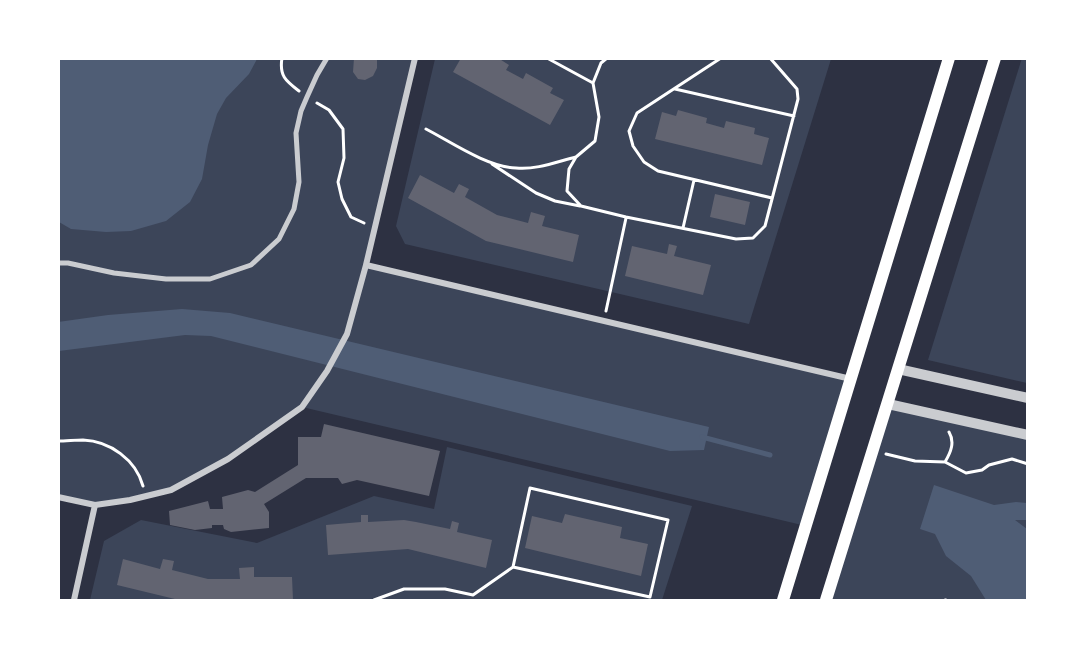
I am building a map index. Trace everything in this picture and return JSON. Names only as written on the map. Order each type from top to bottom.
[{"type":"main road","points":[[783,600],[949,58]]},
{"type":"main road","points":[[826,600],[995,58]]},
{"type":"street","points":[[58,263],[166,279],[210,279],[251,264],[279,239],[294,209],[299,182],[296,133],[301,111],[327,58]]},
{"type":"street","points":[[58,497],[94,505],[130,500],[171,490],[228,459],[302,407],[327,371],[347,334],[375,229],[415,58]]},
{"type":"street","points":[[366,265],[851,379]]},
{"type":"street","points":[[898,369],[1028,398]]},
{"type":"street","points":[[888,404],[1028,435]]},
{"type":"street","points":[[74,600],[94,505]]},
{"type":"path","points":[[282,58],[281,66],[286,81],[329,110],[343,129],[344,158],[338,182],[342,199],[351,217],[375,229]]},
{"type":"path","points":[[547,58],[593,83]]},
{"type":"path","points":[[581,206],[567,191],[569,169],[576,157],[595,141],[599,117],[593,83],[601,63],[606,58]]},
{"type":"path","points":[[721,58],[637,113],[629,131],[633,146],[644,162],[658,171],[772,198]]},
{"type":"path","points":[[426,129],[491,163],[537,193],[555,201],[736,239],[753,238],[765,226],[798,99],[797,88],[770,58]]},
{"type":"path","points":[[675,89],[794,116]]},
{"type":"path","points":[[491,163],[516,168],[540,166],[576,157]]},
{"type":"path","points":[[683,228],[694,180]]},
{"type":"path","points":[[604,321],[626,217]]},
{"type":"path","points":[[940,416],[953,438],[951,452],[945,462]]},
{"type":"path","points":[[58,441],[84,440],[104,444],[129,459],[141,477],[146,496]]},
{"type":"path","points":[[873,450],[915,461],[945,462],[966,472],[982,470],[989,465],[1012,459],[1028,464]]},
{"type":"path","points":[[374,600],[404,589],[445,589],[473,595],[513,567],[530,488],[669,520],[650,599],[513,567]]},
{"type":"shaded area","points":[[59,58],[257,59],[249,74],[226,98],[217,114],[202,179],[190,202],[166,221],[131,231],[106,232],[71,229],[59,222]]},
{"type":"shaded area","points":[[1022,58],[1028,59],[1027,383],[928,360]]},
{"type":"shaded area","points":[[59,59],[415,59],[366,265],[851,379],[806,526],[302,407],[273,428],[171,490],[95,505],[59,497]]},
{"type":"shaded area","points":[[435,59],[831,59],[749,324],[405,244],[396,226]]},
{"type":"shaded area","points":[[182,309],[230,313],[709,427],[704,450],[670,451],[211,336],[185,335],[59,351],[58,322]]},
{"type":"shaded area","points":[[888,404],[1027,435],[1027,600],[826,600]]},
{"type":"shaded area","points":[[447,447],[692,506],[662,600],[90,600],[104,541],[141,520],[257,543],[374,496],[434,509]]},
{"type":"shaded area","points":[[934,485],[994,505],[1027,503],[1027,520],[1015,520],[1027,529],[1027,600],[986,600],[971,576],[946,556],[935,534],[920,529]]},
{"type":"building","points":[[354,58],[377,58],[377,68],[373,76],[365,80],[358,79],[353,72]]},
{"type":"building","points":[[461,58],[498,58],[509,65],[506,70],[523,79],[526,73],[553,88],[550,93],[564,100],[550,125],[453,72]]},
{"type":"building","points":[[678,110],[707,118],[706,123],[724,128],[726,121],[755,128],[754,134],[769,138],[762,165],[655,139],[662,112],[676,116]]},
{"type":"building","points":[[420,175],[454,193],[459,184],[469,189],[465,197],[497,215],[528,223],[531,212],[545,216],[542,226],[579,235],[573,262],[486,241],[408,198]]},
{"type":"building","points":[[715,194],[750,202],[745,225],[710,217]]},
{"type":"building","points":[[669,244],[677,246],[674,256],[711,265],[703,295],[625,276],[632,246],[667,254]]},
{"type":"building","points":[[324,424],[440,451],[429,496],[357,480],[342,484],[338,478],[306,478],[264,504],[269,512],[269,528],[231,532],[224,529],[223,525],[212,525],[212,528],[195,530],[170,525],[169,511],[208,501],[210,509],[223,509],[222,497],[248,490],[255,492],[298,465],[298,437],[321,437]]},
{"type":"building","points":[[565,514],[622,527],[620,538],[648,544],[641,576],[525,548],[532,516],[562,523]]},
{"type":"building","points":[[361,515],[368,515],[368,522],[404,520],[450,529],[452,521],[459,523],[457,532],[492,540],[486,568],[408,549],[328,555],[326,525],[361,522]]},
{"type":"building","points":[[123,559],[160,569],[163,559],[174,561],[172,570],[208,579],[240,579],[239,568],[254,567],[254,577],[292,577],[293,600],[179,600],[117,585]]},
{"type":"waterway","points":[[702,437],[770,455]]}]
